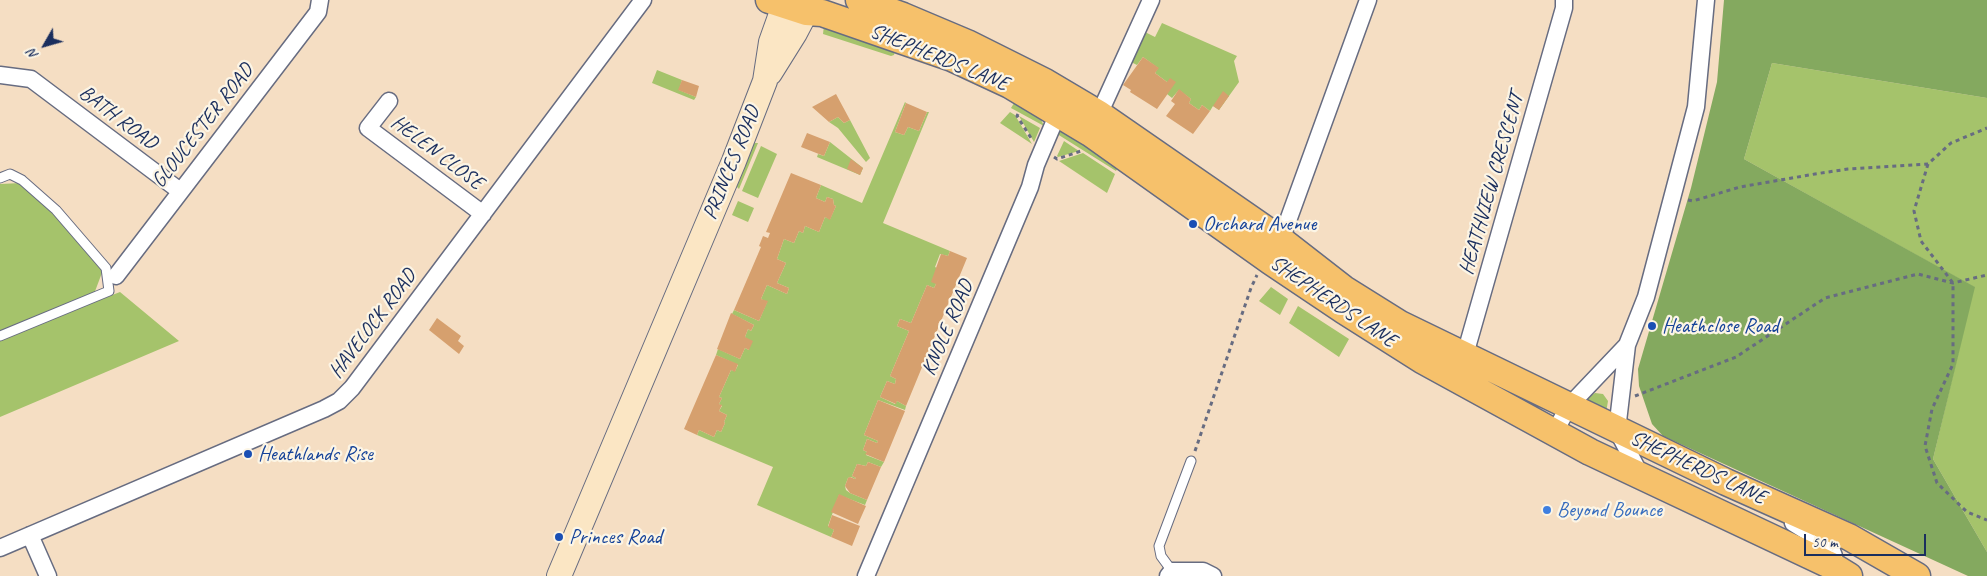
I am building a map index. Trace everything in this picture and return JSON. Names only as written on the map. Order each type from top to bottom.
[{"type":"main road","name":"SHEPHERDS LANE","points":[[858,0],[903,16],[967,43],[1046,82],[1062,104],[1090,133],[1343,310],[1422,360],[1459,367],[1569,406],[1726,482],[1849,538],[1917,576]]},
{"type":"main road","name":"SHEPHERDS LANE","points":[[791,4],[952,58],[1010,86],[1062,104]]},
{"type":"main road","name":"PRINCES ROAD","points":[[559,576],[734,161],[765,81],[795,33],[791,4]]},
{"type":"main road","name":"SHEPHERDS LANE","points":[[1090,133],[1281,240],[1344,289],[1400,324],[1554,434],[1839,573]]},
{"type":"street","name":"GLOUCESTER ROAD","points":[[116,276],[318,12],[320,0]]},
{"type":"street","name":"HAVELOCK ROAD","points":[[0,548],[339,401],[352,388],[643,0]]},
{"type":"street","points":[[1090,133],[1151,0]]},
{"type":"street","points":[[1281,240],[1368,0]]},
{"type":"street","name":"HEATHVIEW CRESCENT","points":[[1459,367],[1564,8],[1564,0]]},
{"type":"street","points":[[1642,478],[1618,430],[1627,344],[1646,297],[1696,107],[1706,0]]},
{"type":"street","name":"BATH ROAD","points":[[0,74],[31,79],[180,191]]},
{"type":"street","name":"HELEN CLOSE","points":[[389,102],[368,128],[483,214]]},
{"type":"street","name":"KNOLE ROAD","points":[[866,576],[1030,187],[1036,165],[1062,104]]},
{"type":"street","points":[[1554,434],[1569,406],[1627,344]]},
{"type":"street","points":[[1726,482],[1830,546],[1839,573]]},
{"type":"street","points":[[30,535],[48,576]]},
{"type":"street","points":[[1170,574],[1203,571],[1212,576]]},
{"type":"lane","points":[[0,178],[10,174],[22,180],[56,210],[106,268],[109,291],[0,336]]},
{"type":"lane","points":[[1170,574],[1161,556],[1159,546],[1191,461]]},
{"type":"path","points":[[1018,114],[1017,116],[1034,142]]},
{"type":"path","points":[[1987,128],[1951,143],[1928,164],[1914,211],[1920,241],[1953,283],[1953,364],[1932,409],[1926,446],[1937,483],[1967,512],[1987,520]]},
{"type":"path","points":[[1050,155],[1057,159],[1090,133]]},
{"type":"path","points":[[1672,197],[1693,202],[1740,187],[1815,174],[1848,169],[1928,164]]},
{"type":"path","points":[[1191,461],[1251,288],[1258,273]]},
{"type":"path","points":[[1621,402],[1736,357],[1825,298],[1918,274],[1953,283],[1987,275]]},
{"type":"green space","points":[[1724,0],[1987,0],[1987,98],[1772,63],[1744,159],[1975,287],[1933,459],[1987,552],[1987,576],[1968,576],[1663,436],[1652,424],[1639,386],[1638,369],[1691,188],[1717,82]]},
{"type":"green space","points":[[1162,23],[1237,56],[1234,61],[1239,82],[1219,110],[1213,106],[1210,111],[1202,105],[1199,110],[1189,103],[1191,99],[1179,90],[1172,98],[1167,94],[1167,82],[1155,73],[1158,68],[1143,57],[1137,65],[1131,62],[1145,32],[1155,37]]},
{"type":"green space","points":[[824,25],[896,47],[894,55],[891,56],[823,34]]},
{"type":"green space","points":[[1772,63],[1987,98],[1987,552],[1933,459],[1974,287],[1744,159]]},
{"type":"green space","points":[[657,70],[682,80],[679,90],[696,97],[694,100],[652,83]]},
{"type":"green space","points":[[1016,100],[1039,115],[1044,126],[1011,108]]},
{"type":"green space","points":[[905,102],[895,132],[904,135],[908,127],[919,131],[927,112],[929,112],[883,223],[950,251],[948,256],[940,254],[935,267],[937,268],[936,284],[934,288],[927,285],[911,323],[900,319],[897,326],[909,331],[890,376],[896,379],[895,384],[887,381],[880,397],[895,404],[897,401],[906,406],[905,410],[878,400],[864,435],[878,441],[877,443],[867,439],[863,450],[867,452],[866,455],[884,462],[881,467],[868,462],[866,466],[857,464],[852,476],[856,478],[848,478],[845,486],[846,490],[867,500],[865,505],[839,495],[828,526],[834,530],[831,537],[757,505],[773,467],[697,435],[699,430],[714,437],[717,430],[721,432],[727,415],[719,411],[722,406],[719,404],[722,398],[719,397],[731,370],[735,371],[738,365],[716,355],[718,349],[740,359],[745,348],[749,350],[745,337],[748,329],[751,331],[754,325],[732,314],[734,310],[759,321],[767,302],[761,299],[767,285],[787,294],[789,288],[777,283],[786,263],[777,259],[784,239],[794,243],[799,231],[803,233],[805,226],[819,232],[825,217],[830,219],[836,206],[833,199],[827,197],[825,202],[816,198],[821,185],[862,203]]},
{"type":"green space","points":[[1010,112],[1015,115],[1032,144],[1000,123]]},
{"type":"green space","points":[[1019,116],[1040,128],[1034,142]]},
{"type":"green space","points":[[838,117],[844,123],[850,120],[870,158],[866,162],[838,128],[829,122]]},
{"type":"green space","points":[[1060,126],[1118,167],[1116,171],[1054,132]]},
{"type":"green space","points":[[1064,141],[1079,151],[1058,157]]},
{"type":"green space","points":[[830,142],[863,168],[860,175],[817,157],[818,154],[824,156]]},
{"type":"green space","points":[[758,143],[739,189],[735,185],[752,145]]},
{"type":"green space","points":[[761,146],[777,154],[758,198],[742,191]]},
{"type":"green space","points":[[1083,153],[1115,174],[1107,193],[1059,161]]},
{"type":"green space","points":[[21,183],[53,212],[103,270],[94,294],[0,332],[0,184]]},
{"type":"green space","points":[[738,201],[754,208],[748,222],[732,215]]},
{"type":"green space","points":[[1271,287],[1288,299],[1280,315],[1259,301]]},
{"type":"green space","points":[[120,292],[179,341],[0,417],[0,339]]},
{"type":"green space","points":[[1298,306],[1349,339],[1339,357],[1289,323]]},
{"type":"green space","points":[[1595,393],[1603,394],[1608,401],[1605,419],[1585,400]]},
{"type":"building","points":[[1143,57],[1159,68],[1155,73],[1167,82],[1170,78],[1176,82],[1157,109],[1130,92],[1131,90],[1123,85]]},
{"type":"building","points":[[682,80],[699,86],[696,97],[678,90]]},
{"type":"building","points":[[1179,89],[1191,99],[1189,103],[1199,110],[1202,105],[1210,111],[1193,134],[1166,116],[1175,104],[1171,101]]},
{"type":"building","points":[[1223,91],[1229,96],[1219,110],[1213,106]]},
{"type":"building","points":[[836,94],[850,120],[844,123],[838,117],[829,122],[812,107]]},
{"type":"building","points":[[906,103],[927,112],[919,131],[908,127],[904,135],[895,132]]},
{"type":"building","points":[[807,133],[830,142],[824,156],[801,147]]},
{"type":"building","points":[[851,159],[863,168],[860,175],[847,169]]},
{"type":"building","points":[[791,173],[821,185],[816,198],[825,202],[827,197],[833,199],[836,206],[830,220],[825,217],[819,232],[805,226],[803,233],[799,231],[794,243],[784,239],[777,259],[786,263],[777,283],[789,288],[787,294],[767,285],[761,299],[768,301],[759,321],[734,310],[761,247],[759,246],[763,236],[768,238],[770,233],[766,232]]},
{"type":"building","points":[[950,251],[967,258],[906,406],[897,401],[896,404],[880,397],[887,381],[895,384],[896,379],[890,376],[909,331],[897,326],[900,319],[911,323],[927,285],[934,288],[936,284],[931,282],[941,254],[948,256]]},
{"type":"building","points":[[731,313],[754,325],[751,331],[748,329],[745,337],[753,341],[749,350],[745,348],[740,359],[717,349]]},
{"type":"building","points":[[437,318],[461,336],[458,341],[464,346],[459,354],[429,330]]},
{"type":"building","points":[[716,355],[738,364],[735,372],[731,370],[719,397],[722,398],[719,404],[722,405],[719,411],[727,415],[721,432],[717,430],[714,437],[699,430],[697,435],[684,429]]},
{"type":"building","points":[[878,400],[905,411],[884,462],[865,454],[867,452],[863,450],[867,439],[877,443],[878,441],[864,435]]},
{"type":"building","points":[[868,462],[881,467],[867,500],[850,493],[845,486],[848,478],[856,478],[852,476],[857,464],[866,466]]},
{"type":"building","points":[[839,494],[866,506],[858,524],[831,512]]},
{"type":"building","points":[[832,515],[860,526],[852,546],[831,537],[834,530],[828,527]]},
{"type":"place","name":"Orchard Avenue","points":[[1193,224]]},
{"type":"place","name":"Heathclose Road","points":[[1652,326]]},
{"type":"place","name":"Heathlands Rise","points":[[248,454]]},
{"type":"place","name":"Beyond Bounce","points":[[1547,510]]},
{"type":"place","name":"Princes Road","points":[[559,537]]}]
